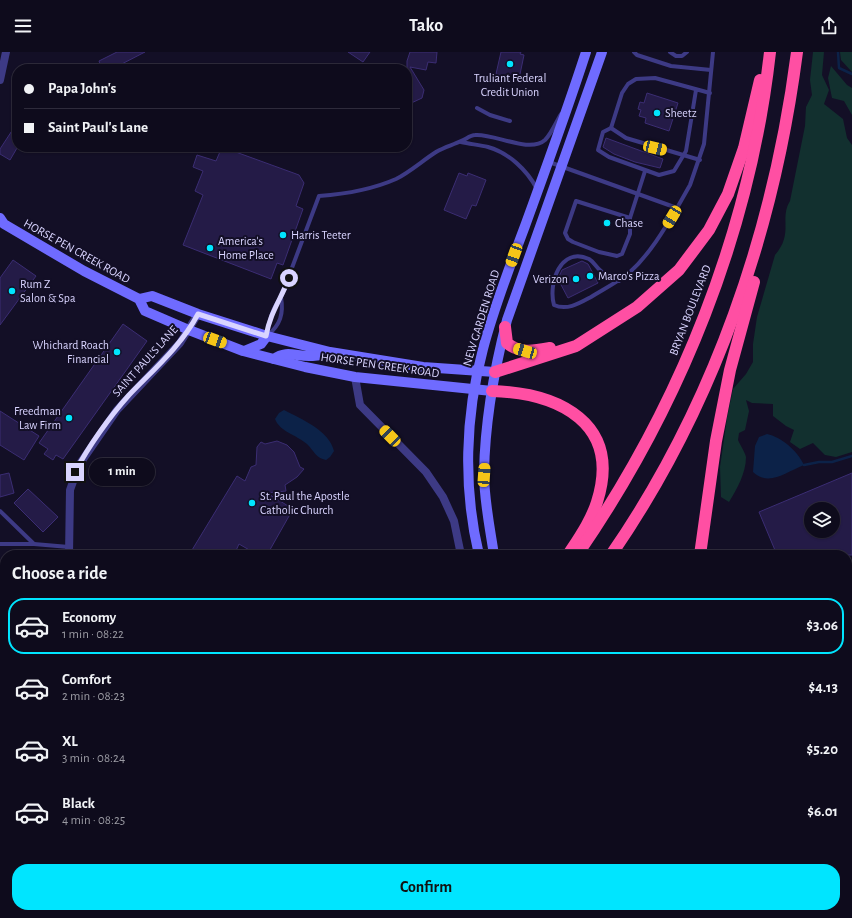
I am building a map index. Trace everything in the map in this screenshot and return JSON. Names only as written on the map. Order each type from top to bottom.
[{"type":"highway","points":[[495,372],[576,346],[608,327],[637,307],[679,270],[696,251],[718,214],[736,172],[744,148],[768,52]]},
{"type":"highway","name":"BRYAN BOULEVARD","points":[[581,550],[602,519],[644,448],[685,362],[703,318],[722,265],[743,192],[764,98],[768,52]]},
{"type":"highway","points":[[701,550],[715,448],[730,370],[760,262],[792,96],[797,52]]},
{"type":"highway","points":[[614,550],[669,459],[714,366],[745,288],[775,179]]},
{"type":"highway","points":[[505,327],[507,343],[516,349],[525,351],[551,348],[566,349]]},
{"type":"highway","points":[[492,391],[518,392],[549,400],[571,410],[589,427],[599,445],[603,469],[597,502],[583,532],[571,550]]},
{"type":"main road","name":"NEW GARDEN ROAD","points":[[478,550],[470,497],[468,463],[474,391],[478,371],[499,296],[538,191],[586,52]]},
{"type":"main road","points":[[493,550],[484,475],[488,411],[495,372],[505,327],[602,52]]},
{"type":"main road","name":"HORSE PEN CREEK ROAD","points":[[1,224],[84,271],[139,299],[145,311],[188,330],[243,351],[305,368],[355,377],[474,391],[492,391]]},
{"type":"main road","name":"HORSE PEN CREEK ROAD","points":[[139,299],[152,296],[198,314],[266,336],[338,354],[423,367],[495,372]]},
{"type":"main road","points":[[243,351],[262,344],[266,336]]},
{"type":"main road","points":[[274,359],[283,354],[309,356],[338,354]]},
{"type":"street","points":[[0,80],[6,52]]},
{"type":"street","name":"SAINT PAUL'S LANE","points":[[69,550],[70,490],[79,465],[117,410],[180,343],[198,314]]},
{"type":"street","points":[[355,377],[360,405],[426,472],[443,497],[454,521],[460,550]]},
{"type":"lane","points":[[634,52],[646,58],[671,66],[711,70]]},
{"type":"lane","points":[[642,52],[646,58]]},
{"type":"lane","points":[[670,52],[676,56],[682,56],[687,52]]},
{"type":"lane","points":[[619,281],[606,276],[589,260],[576,257],[570,259],[557,269],[551,296],[554,305],[566,308],[583,302],[619,281],[631,271],[645,255],[677,208],[690,185],[700,160],[704,144],[713,52]]},
{"type":"lane","points":[[696,90],[684,154],[674,171],[659,175],[609,157],[598,150],[603,132],[611,128],[622,93],[628,84],[636,79],[655,78],[710,93]]},
{"type":"lane","points":[[266,336],[269,321],[275,305],[281,297],[319,196],[344,194],[374,187],[410,171],[445,147],[461,142],[474,135],[534,145],[540,144],[546,140],[552,130],[575,85]]},
{"type":"lane","points":[[477,108],[490,115],[510,121]]},
{"type":"lane","points":[[611,128],[626,138],[655,148],[684,154],[700,160]]},
{"type":"lane","points":[[461,142],[489,147],[515,161],[526,173],[538,191]]},
{"type":"lane","points":[[548,162],[677,208]]},
{"type":"lane","points":[[630,218],[576,201],[565,233],[568,239],[599,252],[617,256],[622,254],[630,234],[630,218],[636,194],[645,171]]},
{"type":"lane","points":[[266,336],[277,327],[283,309],[281,297]]},
{"type":"lane","points":[[0,512],[34,544]]},
{"type":"lane","points":[[0,544],[34,544],[64,550]]},
{"type":"green space","points":[[813,52],[824,52],[822,75],[829,90],[824,104],[843,119],[847,138],[852,145],[852,452],[836,457],[825,455],[813,443],[800,449],[790,442],[794,430],[773,416],[773,404],[752,403],[746,400],[749,411],[745,430],[739,433],[738,440],[746,457],[746,463],[740,481],[729,502],[721,497],[720,467],[727,418],[733,389],[746,374],[753,362],[753,344],[757,317],[775,255],[784,240],[786,214],[805,126],[806,107],[812,95],[810,80]]},
{"type":"green space","points":[[840,52],[852,52],[852,72],[841,60]]},
{"type":"green space","points":[[831,66],[847,85],[852,88],[852,115],[844,101],[832,98],[828,78]]},
{"type":"water","points":[[284,410],[314,426],[326,437],[334,451],[330,457],[326,460],[320,458],[307,444],[277,423],[275,419],[279,413]]},
{"type":"water","points":[[767,434],[778,438],[793,449],[804,465],[778,477],[771,478],[759,476],[753,472],[755,446],[759,437]]},
{"type":"building","points":[[117,52],[145,52],[122,64],[100,64],[99,61]]},
{"type":"building","points":[[348,52],[370,52],[363,62]]},
{"type":"building","points":[[410,52],[437,52],[436,63],[428,62],[426,70],[412,67],[412,64],[407,64]]},
{"type":"building","name":"Truliant Federal Credit Union","points":[[501,52],[521,52],[520,54],[524,55],[519,79],[496,74]]},
{"type":"building","points":[[412,70],[424,90],[422,98],[412,103]]},
{"type":"building","name":"Sheetz","points":[[647,93],[678,103],[669,131],[645,123],[646,118],[639,116],[641,110],[638,109],[640,102],[644,103]]},
{"type":"building","points":[[12,131],[12,152],[15,152],[10,160],[0,154],[0,149]]},
{"type":"building","points":[[606,138],[663,159],[660,168],[635,162],[614,154],[603,147]]},
{"type":"building","points":[[220,152],[236,152],[299,175],[304,183],[296,206],[303,209],[283,265],[277,263],[271,279],[183,245],[203,195],[195,191],[203,171],[193,167],[197,155],[216,161]]},
{"type":"building","points":[[459,173],[467,176],[468,173],[486,180],[476,206],[472,205],[466,219],[444,210]]},
{"type":"building","points":[[13,260],[36,276],[0,325],[0,278]]},
{"type":"building","points":[[582,261],[588,264],[598,283],[568,298],[558,279],[562,270]]},
{"type":"building","points":[[123,324],[147,341],[63,459],[56,455],[53,460],[44,454],[48,449],[39,443]]},
{"type":"building","points":[[0,411],[39,436],[24,460],[0,445]]},
{"type":"building","name":"St. Paul the Apostle Catholic Church","points":[[277,441],[287,445],[294,452],[300,467],[304,469],[297,477],[285,485],[286,491],[267,493],[293,509],[270,550],[249,550],[239,544],[236,550],[192,550],[237,476],[245,481],[251,467],[256,465],[257,447],[261,442],[265,444]]},
{"type":"building","points":[[9,473],[14,493],[0,497],[0,475]]},
{"type":"building","points":[[852,473],[852,550],[775,550],[759,512]]},
{"type":"building","points":[[28,489],[58,517],[43,532],[14,503]]},
{"type":"waterway","points":[[838,52],[839,68],[852,74]]},
{"type":"waterway","points":[[804,465],[819,462],[832,462],[852,456]]},
{"type":"place","name":"Truliant Federal Credit Union","points":[[510,64]]},
{"type":"place","name":"Sheetz","points":[[657,113]]},
{"type":"place","name":"Chase","points":[[607,223]]},
{"type":"place","name":"Harris Teeter","points":[[283,235]]},
{"type":"place","name":"America's Home Place","points":[[210,248]]},
{"type":"place","name":"Marco's Pizza","points":[[590,276]]},
{"type":"place","name":"Verizon","points":[[576,279]]},
{"type":"place","name":"Rum Z Salon & Spa","points":[[12,291]]},
{"type":"place","name":"Whichard Roach Financial","points":[[117,352]]},
{"type":"place","name":"Freedman Law Firm","points":[[69,418]]},
{"type":"place","name":"St. Paul the Apostle Catholic Church","points":[[252,503]]},
{"type":"route","points":[[75,472],[117,410],[180,343],[198,314],[266,336],[269,321],[275,305],[281,297],[289,278]]}]
